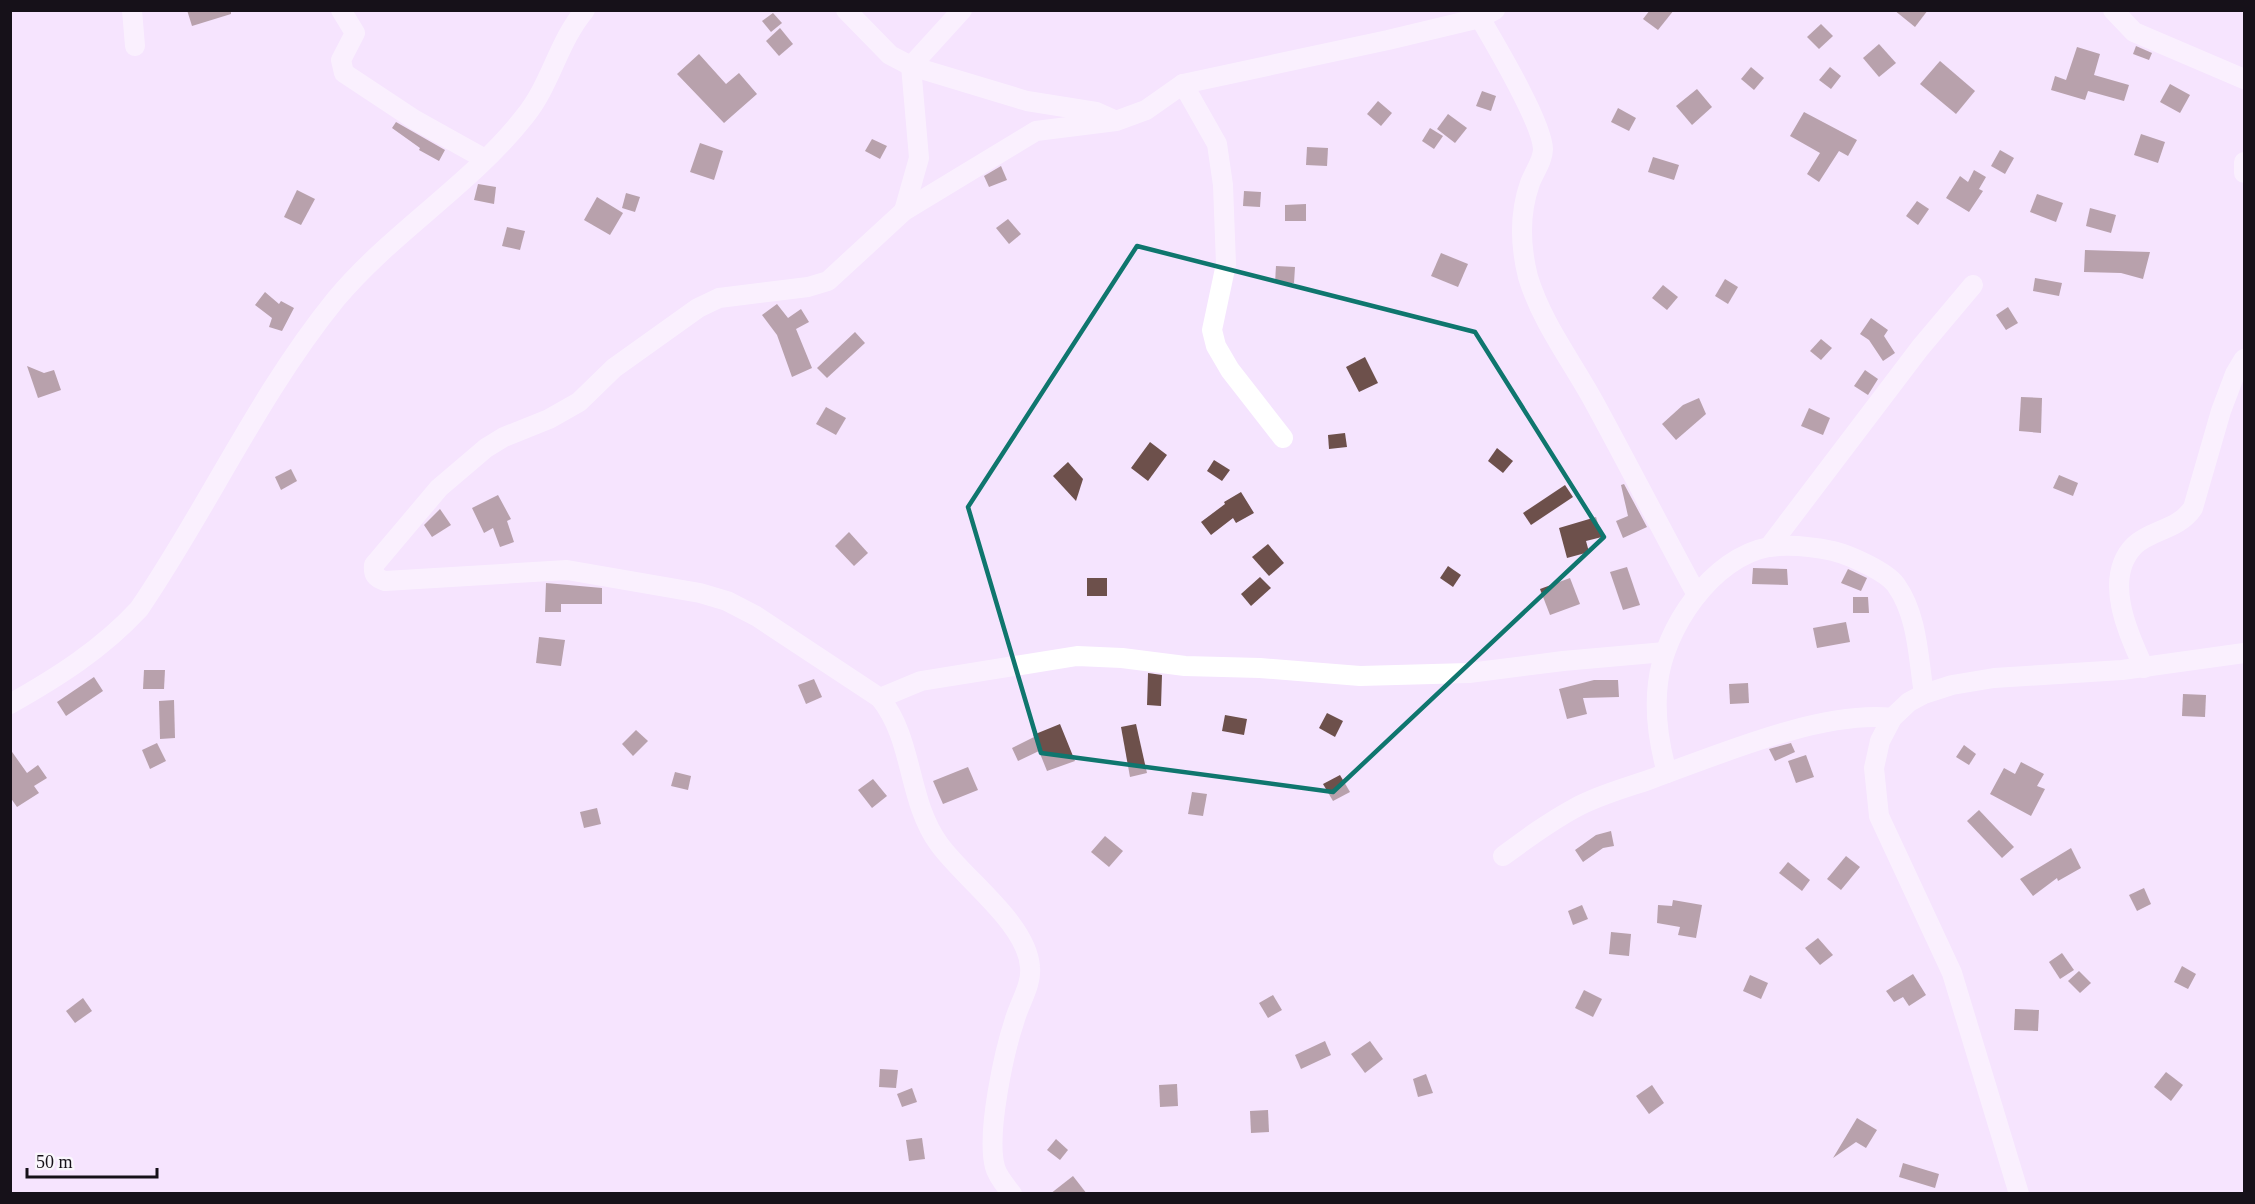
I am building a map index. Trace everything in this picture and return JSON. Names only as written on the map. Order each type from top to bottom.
[{"type":"street","points":[[132,10],[135,46]]},
{"type":"street","points":[[341,10],[355,33],[341,60],[344,73],[415,120],[485,159]]},
{"type":"street","points":[[10,704],[61,675],[116,634],[139,609],[273,385],[336,300],[382,250],[485,159],[525,117],[539,97],[563,42],[585,10]]},
{"type":"street","points":[[846,10],[890,55],[911,66],[1028,101],[1096,112],[1116,121]]},
{"type":"street","points":[[904,211],[919,158],[911,66],[962,10]]},
{"type":"street","points":[[2113,10],[2133,32],[2244,79]]},
{"type":"street","points":[[1012,1194],[995,1169],[993,1130],[1009,1039],[1029,983],[1028,954],[1020,937],[988,897],[939,845],[924,819],[892,713],[880,698],[756,616],[727,601],[700,593],[567,570],[395,581],[377,578],[373,572],[377,558],[440,488],[486,448],[504,437],[549,419],[579,402],[614,368],[708,302],[781,289],[808,287],[828,281],[904,211],[1036,131],[1116,121],[1146,110],[1183,84],[1491,12],[1511,72],[1540,135],[1543,150],[1526,194],[1522,217],[1521,241],[1529,278],[1548,326],[1593,399],[1697,595]]},
{"type":"street","points":[[1183,84],[1216,144],[1223,185],[1226,264],[1212,330],[1216,346],[1230,370],[1283,438]]},
{"type":"street","points":[[2244,162],[2244,173]]},
{"type":"street","points":[[1769,547],[1920,348],[1973,285]]},
{"type":"street","points":[[2144,668],[2124,622],[2120,590],[2123,563],[2136,545],[2185,520],[2193,508],[2221,411],[2235,374],[2244,359]]},
{"type":"street","points":[[1667,773],[1661,751],[1656,713],[1658,682],[1665,652],[1676,625],[1697,595],[1722,571],[1742,557],[1769,547],[1823,549],[1851,556],[1894,582],[1910,609],[1924,694]]},
{"type":"street","points":[[880,698],[921,681],[1077,656],[1122,658],[1185,666],[1260,668],[1360,676],[1469,673],[1563,661],[1665,652]]},
{"type":"street","points":[[2019,1194],[1952,973],[1879,816],[1874,768],[1880,741],[1892,718],[1909,702],[1924,694],[1952,685],[1994,678],[2144,668],[2244,653]]},
{"type":"street","points":[[1503,856],[1531,835],[1577,807],[1667,773],[1845,718],[1872,716],[1892,718]]},
{"type":"highlighted area","points":[[1137,246],[1475,332],[1604,537],[1333,792],[1041,753],[968,507]]},
{"type":"building","points":[[187,10],[231,10],[231,14],[192,26]]},
{"type":"building","points":[[1650,10],[1674,10],[1658,30],[1643,19]]},
{"type":"building","points":[[1894,10],[1928,10],[1915,27]]},
{"type":"building","points":[[773,13],[782,23],[771,32],[762,21]]},
{"type":"building","points":[[1821,24],[1833,36],[1819,49],[1807,37]]},
{"type":"building","points":[[780,28],[793,44],[779,56],[766,41]]},
{"type":"building","points":[[1879,44],[1896,63],[1879,77],[1863,58]]},
{"type":"building","points":[[2136,46],[2152,53],[2149,60],[2133,54]]},
{"type":"building","points":[[2077,47],[2100,54],[2094,75],[2129,85],[2124,101],[2088,91],[2085,100],[2051,90],[2055,76],[2066,80]]},
{"type":"building","points":[[699,54],[726,84],[739,73],[757,94],[724,123],[677,74]]},
{"type":"building","points":[[1940,61],[1975,91],[1956,114],[1920,84]]},
{"type":"building","points":[[1751,67],[1764,78],[1754,90],[1741,79]]},
{"type":"building","points":[[1830,67],[1841,76],[1831,89],[1819,80]]},
{"type":"building","points":[[2170,84],[2190,95],[2180,113],[2160,102]]},
{"type":"building","points":[[1697,89],[1712,107],[1692,125],[1676,106]]},
{"type":"building","points":[[1482,91],[1496,96],[1491,111],[1476,106]]},
{"type":"building","points":[[1378,101],[1392,113],[1381,126],[1367,114]]},
{"type":"building","points":[[1618,108],[1636,118],[1629,131],[1611,122]]},
{"type":"building","points":[[1804,112],[1857,140],[1848,156],[1839,151],[1819,182],[1807,174],[1820,153],[1790,136]]},
{"type":"building","points":[[1448,114],[1467,128],[1455,143],[1437,129]]},
{"type":"building","points":[[396,122],[445,150],[439,161],[419,150],[420,148],[392,128]]},
{"type":"building","points":[[1430,128],[1443,136],[1434,149],[1422,141]]},
{"type":"building","points":[[2141,134],[2165,142],[2158,163],[2134,155]]},
{"type":"building","points":[[872,139],[887,146],[880,159],[865,151]]},
{"type":"building","points":[[700,143],[723,151],[714,180],[690,172]]},
{"type":"building","points":[[1307,147],[1328,148],[1327,166],[1306,165]]},
{"type":"building","points":[[2000,150],[2014,158],[2005,174],[1991,166]]},
{"type":"building","points":[[1653,157],[1679,165],[1674,180],[1648,172]]},
{"type":"building","points":[[1001,166],[1007,180],[989,187],[984,176]]},
{"type":"building","points":[[1974,170],[1986,177],[1979,189],[1983,191],[1969,212],[1946,198],[1960,176],[1968,182]]},
{"type":"building","points":[[478,184],[496,187],[494,204],[474,200]]},
{"type":"building","points":[[297,190],[315,199],[301,225],[284,217]]},
{"type":"building","points":[[1244,191],[1261,192],[1260,207],[1243,206]]},
{"type":"building","points":[[626,193],[640,197],[635,212],[622,208]]},
{"type":"building","points":[[2037,194],[2063,203],[2056,222],[2030,212]]},
{"type":"building","points":[[597,197],[623,213],[610,235],[584,220]]},
{"type":"building","points":[[1917,201],[1929,209],[1918,225],[1906,216]]},
{"type":"building","points":[[1306,204],[1306,221],[1285,221],[1285,205]]},
{"type":"building","points":[[2090,208],[2116,215],[2111,233],[2086,226]]},
{"type":"building","points":[[1008,219],[1021,234],[1009,244],[996,228]]},
{"type":"building","points":[[507,227],[525,231],[520,250],[502,246]]},
{"type":"building","points":[[2085,250],[2150,252],[2143,279],[2121,273],[2084,272]]},
{"type":"building","points":[[1441,253],[1468,264],[1458,287],[1431,276]]},
{"type":"building","points":[[1276,266],[1295,267],[1294,283],[1275,283]]},
{"type":"building","points":[[2035,278],[2062,283],[2059,296],[2033,291]]},
{"type":"building","points":[[1725,279],[1738,287],[1728,304],[1715,296]]},
{"type":"building","points":[[1663,285],[1678,297],[1667,310],[1652,298]]},
{"type":"building","points":[[265,292],[279,304],[281,301],[294,308],[282,331],[269,327],[272,318],[255,305]]},
{"type":"building","points":[[777,304],[788,318],[801,309],[809,322],[796,329],[812,368],[792,377],[777,335],[762,315]]},
{"type":"building","points":[[2008,307],[2018,323],[2006,330],[1996,315]]},
{"type":"building","points":[[1871,318],[1888,330],[1884,336],[1895,353],[1883,361],[1869,340],[1860,334]]},
{"type":"building","points":[[855,332],[865,343],[827,378],[817,368]]},
{"type":"building","points":[[1821,339],[1832,348],[1821,360],[1810,351]]},
{"type":"building","points":[[1365,357],[1378,383],[1359,392],[1346,367]]},
{"type":"building","points":[[27,366],[44,373],[54,370],[61,390],[38,398]]},
{"type":"building","points":[[1865,370],[1878,379],[1868,395],[1854,386]]},
{"type":"building","points":[[2021,397],[2042,398],[2041,433],[2019,431]]},
{"type":"building","points":[[1699,398],[1706,414],[1676,440],[1662,424],[1683,405]]},
{"type":"building","points":[[826,407],[846,418],[836,435],[816,424]]},
{"type":"building","points":[[1809,408],[1830,418],[1823,435],[1801,426]]},
{"type":"building","points":[[1345,433],[1347,447],[1329,449],[1328,435]]},
{"type":"building","points":[[1150,442],[1167,455],[1148,481],[1131,468]]},
{"type":"building","points":[[1497,448],[1513,461],[1503,473],[1488,461]]},
{"type":"building","points":[[1214,460],[1230,470],[1222,481],[1207,471]]},
{"type":"building","points":[[1068,462],[1083,479],[1076,501],[1053,476]]},
{"type":"building","points":[[291,469],[297,481],[281,490],[275,477]]},
{"type":"building","points":[[2059,475],[2078,483],[2073,496],[2053,488]]},
{"type":"building","points":[[1624,484],[1647,527],[1623,538],[1616,521],[1628,516],[1621,485]]},
{"type":"building","points":[[1565,485],[1573,497],[1531,525],[1523,513]]},
{"type":"building","points":[[1241,492],[1254,513],[1236,523],[1233,518],[1211,535],[1201,522],[1225,504],[1224,502]]},
{"type":"building","points":[[498,495],[511,519],[507,521],[514,542],[500,547],[493,528],[484,533],[472,508]]},
{"type":"building","points":[[440,509],[451,525],[432,537],[424,525]]},
{"type":"building","points":[[1596,517],[1602,537],[1586,541],[1589,552],[1567,558],[1559,528]]},
{"type":"building","points":[[849,532],[868,553],[854,566],[835,546]]},
{"type":"building","points":[[1268,544],[1284,563],[1269,576],[1252,557]]},
{"type":"building","points":[[1448,566],[1461,575],[1453,587],[1440,578]]},
{"type":"building","points":[[1627,567],[1640,605],[1623,610],[1610,572]]},
{"type":"building","points":[[1753,568],[1787,569],[1788,585],[1752,584]]},
{"type":"building","points":[[1848,569],[1867,578],[1861,591],[1841,583]]},
{"type":"building","points":[[1260,577],[1271,588],[1251,606],[1241,594]]},
{"type":"building","points":[[1087,578],[1107,578],[1107,596],[1087,596]]},
{"type":"building","points":[[1570,578],[1580,604],[1550,615],[1540,589]]},
{"type":"building","points":[[546,583],[602,588],[602,604],[561,604],[561,612],[545,612]]},
{"type":"building","points":[[1853,597],[1868,597],[1869,613],[1853,613]]},
{"type":"building","points":[[1846,622],[1850,642],[1817,648],[1813,628]]},
{"type":"building","points":[[539,637],[565,640],[561,666],[536,663]]},
{"type":"building","points":[[144,670],[165,670],[164,689],[143,689]]},
{"type":"building","points":[[1148,673],[1162,675],[1161,706],[1147,705]]},
{"type":"building","points":[[94,677],[103,691],[66,716],[57,702]]},
{"type":"building","points":[[814,679],[822,697],[806,704],[798,685]]},
{"type":"building","points":[[1594,680],[1618,680],[1619,697],[1583,698],[1587,714],[1567,719],[1559,689]]},
{"type":"building","points":[[1748,683],[1749,703],[1730,704],[1729,684]]},
{"type":"building","points":[[2183,694],[2206,695],[2205,717],[2182,716]]},
{"type":"building","points":[[174,700],[175,738],[160,739],[159,701]]},
{"type":"building","points":[[1327,713],[1343,721],[1335,737],[1319,728]]},
{"type":"building","points":[[1225,715],[1247,719],[1244,735],[1222,731]]},
{"type":"building","points":[[1060,724],[1075,761],[1047,771],[1039,751],[1018,761],[1012,748],[1034,737],[1033,735]]},
{"type":"building","points":[[1136,724],[1147,773],[1130,777],[1121,727]]},
{"type":"building","points":[[636,730],[648,741],[633,756],[622,744]]},
{"type":"building","points":[[157,743],[166,761],[150,769],[142,750]]},
{"type":"building","points":[[1791,743],[1795,752],[1775,761],[1769,749]]},
{"type":"building","points":[[1964,745],[1976,754],[1969,765],[1956,757]]},
{"type":"building","points":[[10,749],[27,773],[38,765],[47,778],[34,786],[39,793],[17,807],[10,797]]},
{"type":"building","points":[[1806,755],[1814,777],[1796,783],[1788,761]]},
{"type":"building","points":[[2021,762],[2044,774],[2037,786],[2045,789],[2031,816],[1990,794],[2004,768],[2015,774]]},
{"type":"building","points":[[968,767],[978,790],[943,804],[933,781]]},
{"type":"building","points":[[675,772],[691,776],[688,790],[671,786]]},
{"type":"building","points":[[1340,775],[1350,792],[1333,801],[1323,784]]},
{"type":"building","points":[[873,779],[887,796],[872,808],[858,790]]},
{"type":"building","points":[[1192,792],[1207,794],[1203,816],[1188,814]]},
{"type":"building","points":[[597,808],[601,824],[584,828],[580,812]]},
{"type":"building","points":[[1979,810],[2014,847],[2002,858],[1967,821]]},
{"type":"building","points":[[1611,831],[1614,846],[1603,848],[1583,862],[1575,850],[1596,835]]},
{"type":"building","points":[[1105,836],[1123,851],[1109,867],[1091,852]]},
{"type":"building","points":[[2071,848],[2081,868],[2058,881],[2057,878],[2033,896],[2020,879]]},
{"type":"building","points":[[1846,856],[1860,867],[1841,890],[1827,879]]},
{"type":"building","points":[[1788,862],[1810,880],[1802,891],[1779,873]]},
{"type":"building","points":[[2144,888],[2151,904],[2137,911],[2129,895]]},
{"type":"building","points":[[1673,900],[1702,905],[1696,938],[1678,935],[1680,927],[1657,923],[1658,905],[1672,906]]},
{"type":"building","points":[[1582,905],[1588,919],[1573,925],[1568,911]]},
{"type":"building","points":[[1611,932],[1631,934],[1629,956],[1609,954]]},
{"type":"building","points":[[1818,938],[1833,955],[1820,965],[1805,948]]},
{"type":"building","points":[[2062,953],[2074,970],[2060,979],[2049,962]]},
{"type":"building","points":[[2182,966],[2196,974],[2188,989],[2174,982]]},
{"type":"building","points":[[2079,971],[2091,983],[2080,993],[2068,981]]},
{"type":"building","points":[[1913,974],[1926,995],[1909,1006],[1903,997],[1894,1002],[1886,991]]},
{"type":"building","points":[[1750,975],[1768,983],[1761,999],[1743,991]]},
{"type":"building","points":[[1584,990],[1602,999],[1593,1017],[1575,1008]]},
{"type":"building","points":[[1273,995],[1282,1010],[1268,1018],[1259,1003]]},
{"type":"building","points":[[83,998],[92,1011],[75,1023],[66,1011]]},
{"type":"building","points":[[2015,1009],[2039,1010],[2038,1031],[2014,1030]]},
{"type":"building","points":[[1325,1041],[1331,1055],[1301,1069],[1295,1055]]},
{"type":"building","points":[[1370,1041],[1383,1059],[1365,1073],[1351,1054]]},
{"type":"building","points":[[880,1069],[898,1070],[896,1088],[879,1087]]},
{"type":"building","points":[[2166,1072],[2183,1085],[2171,1101],[2154,1087]]},
{"type":"building","points":[[1426,1074],[1433,1093],[1418,1097],[1413,1079]]},
{"type":"building","points":[[1177,1084],[1178,1106],[1160,1107],[1159,1085]]},
{"type":"building","points":[[1652,1085],[1664,1103],[1649,1114],[1636,1096]]},
{"type":"building","points":[[912,1088],[917,1102],[902,1107],[897,1094]]},
{"type":"building","points":[[1268,1110],[1269,1132],[1251,1133],[1250,1111]]},
{"type":"building","points":[[1857,1118],[1877,1130],[1866,1148],[1856,1142],[1833,1158]]},
{"type":"building","points":[[922,1138],[925,1159],[909,1161],[906,1140]]},
{"type":"building","points":[[1056,1139],[1068,1150],[1060,1160],[1047,1150]]},
{"type":"building","points":[[1903,1163],[1939,1174],[1935,1188],[1899,1177]]},
{"type":"building","points":[[1073,1176],[1087,1194],[1050,1194]]}]
